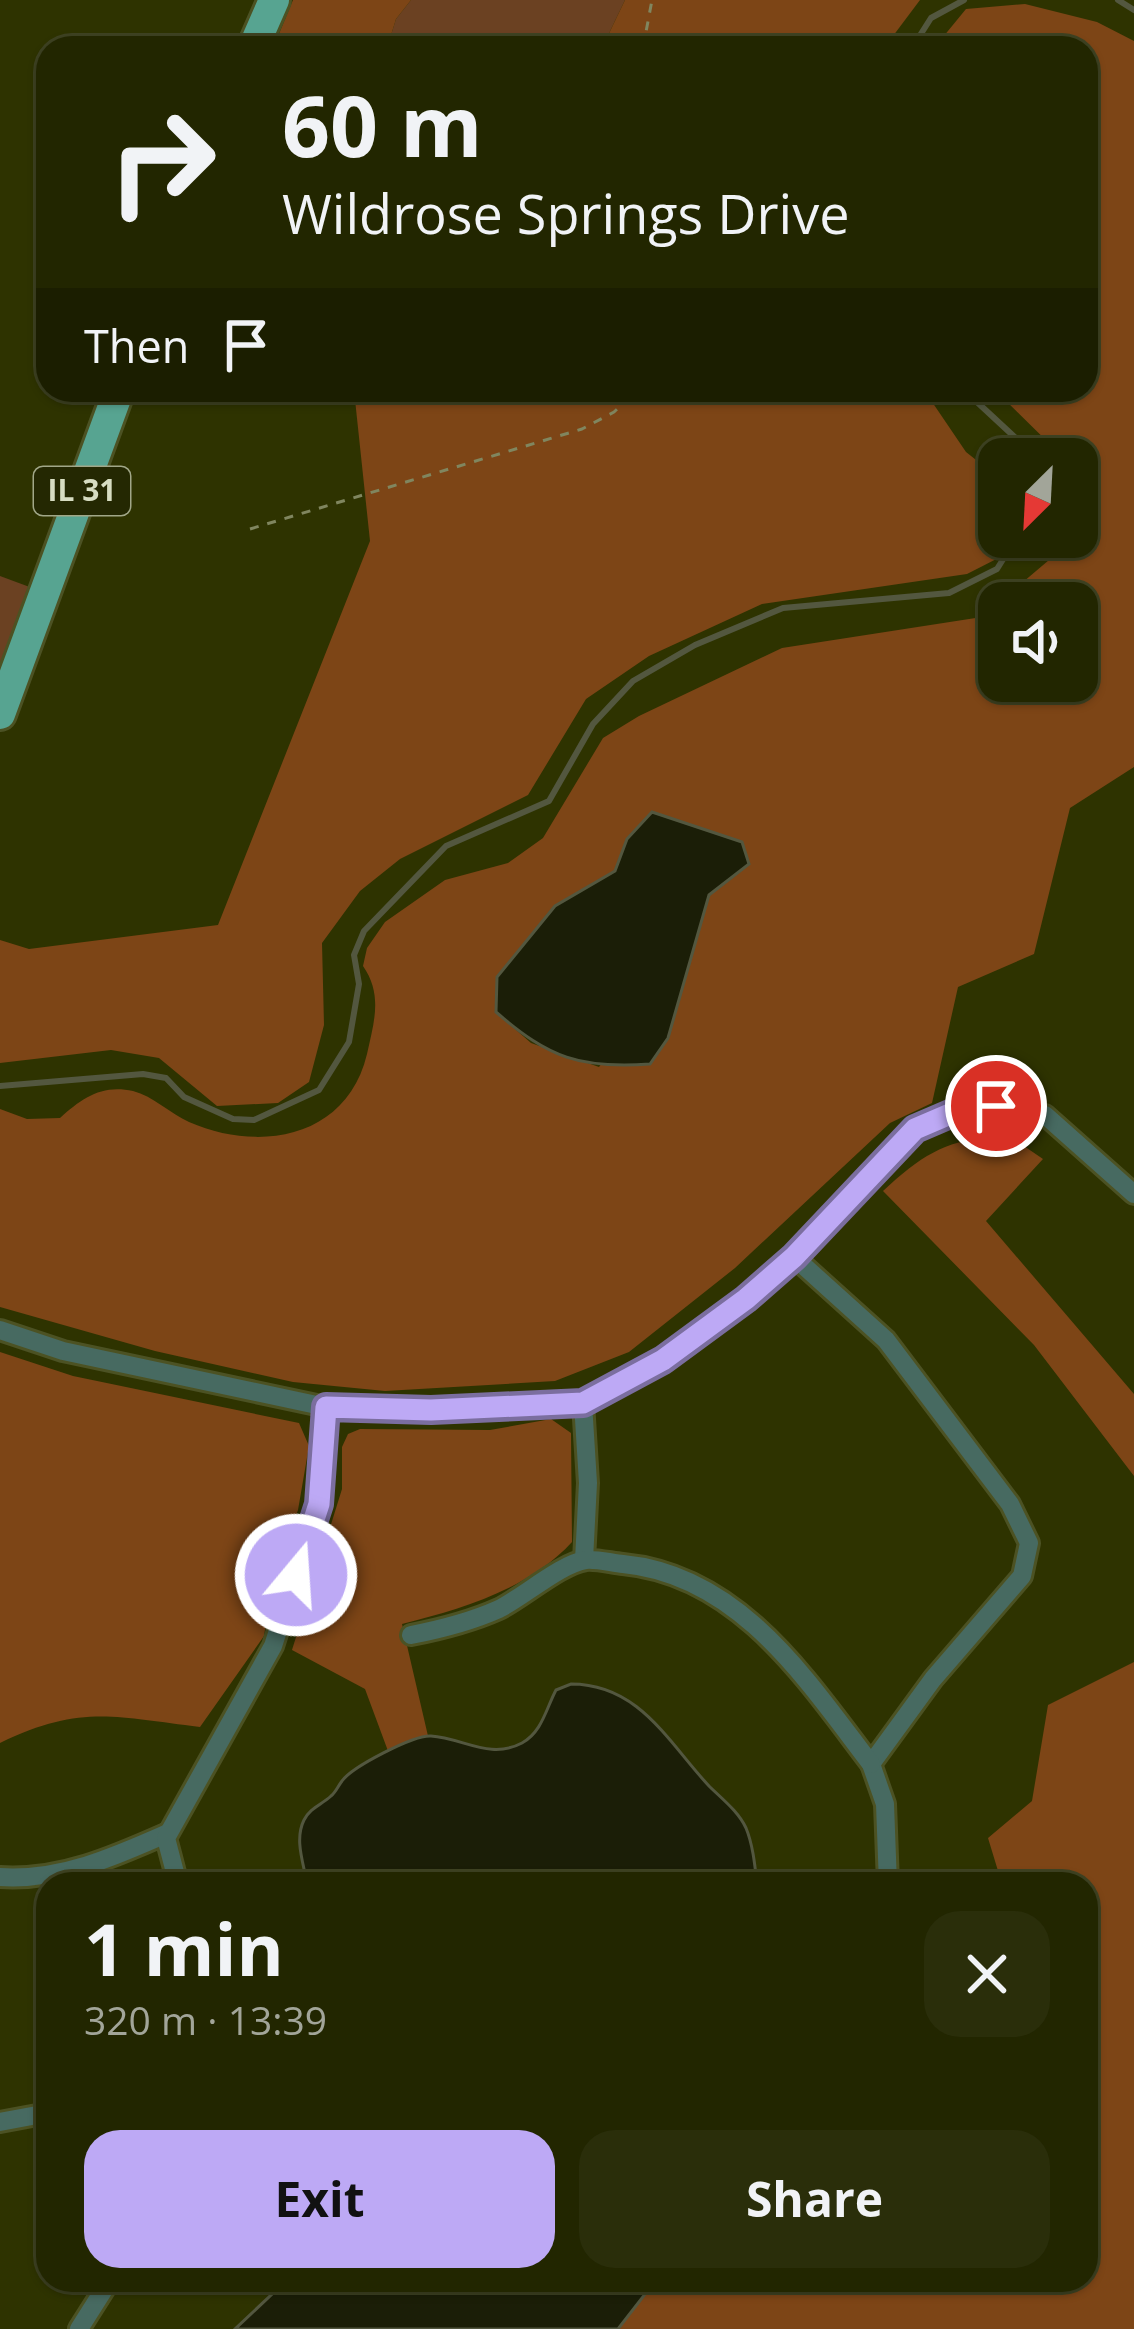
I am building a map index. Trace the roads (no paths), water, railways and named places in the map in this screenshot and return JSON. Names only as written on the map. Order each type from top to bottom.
[{"type":"main road","points":[[258,36],[274,0]]},
{"type":"main road","name":"IL 31","points":[[0,713],[115,402]]},
{"type":"street","points":[[0,1330],[63,1351],[326,1407],[431,1410],[583,1403],[663,1360],[794,1257],[915,1129],[957,1111],[996,1106],[1045,1115],[1134,1194]]},
{"type":"street","points":[[794,1257],[886,1340],[1010,1504],[1029,1543],[1022,1576],[933,1679],[871,1763]]},
{"type":"street","points":[[583,1403],[588,1483],[584,1560]]},
{"type":"street","points":[[61,1872],[103,1862],[168,1833],[273,1646],[319,1504],[326,1407]]},
{"type":"street","points":[[411,1635],[458,1625],[501,1608],[584,1560],[644,1566],[674,1577],[759,1626],[792,1660],[871,1763],[885,1804],[888,1872]]},
{"type":"street","points":[[168,1833],[176,1872]]},
{"type":"street","points":[[0,1877],[36,1878]]},
{"type":"street","points":[[0,2122],[36,2115]]},
{"type":"street","points":[[79,2329],[102,2292]]},
{"type":"waterway","points":[[920,36],[931,18],[964,0]]},
{"type":"waterway","points":[[1118,0],[1134,10]]},
{"type":"waterway","points":[[977,402],[1016,438]]},
{"type":"waterway","points":[[0,1086],[143,1074],[166,1078],[184,1097],[233,1119],[254,1120],[319,1090],[349,1042],[359,984],[354,955],[364,931],[446,846],[549,801],[593,724],[633,681],[695,645],[783,608],[949,593],[997,569],[1004,558]]}]
